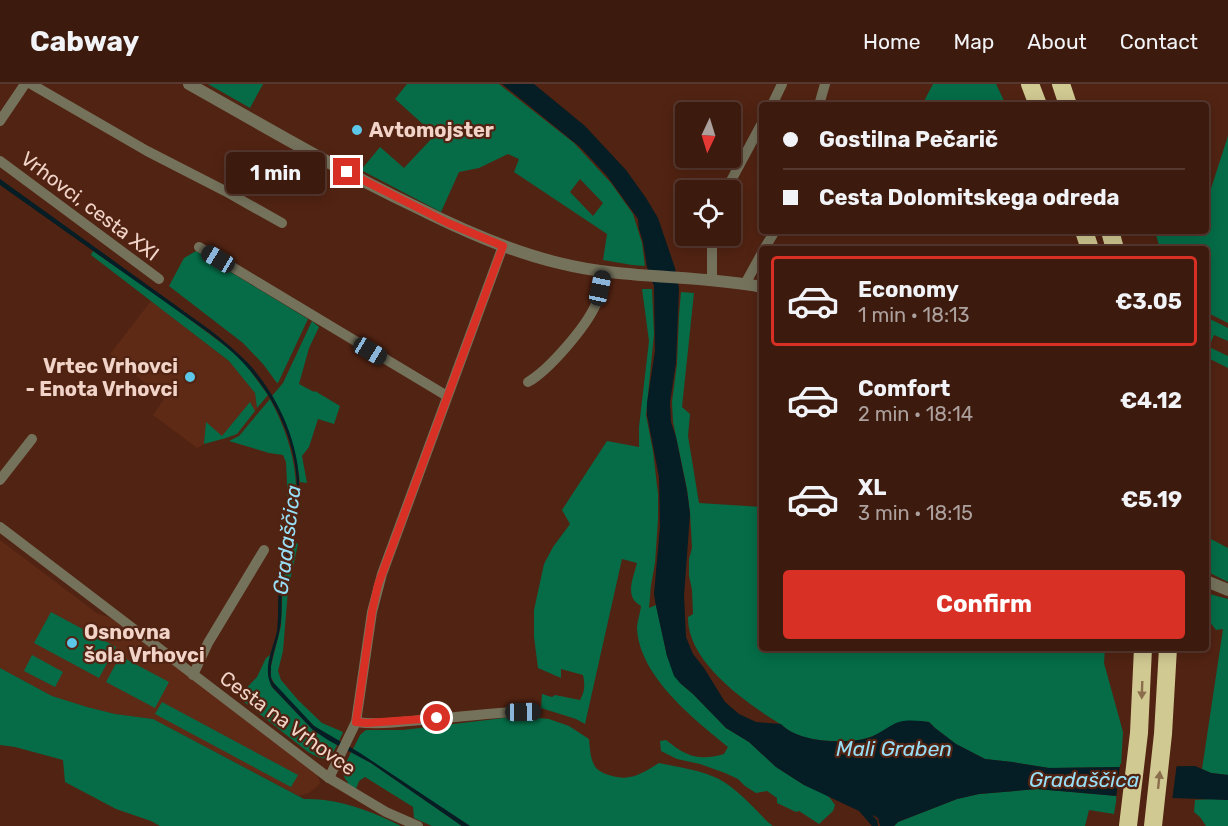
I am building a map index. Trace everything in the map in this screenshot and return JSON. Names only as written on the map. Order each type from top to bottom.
[{"type":"highway","points":[[1030,84],[1037,102]]},
{"type":"highway","points":[[1061,84],[1067,102]]},
{"type":"highway","points":[[1128,826],[1139,733],[1143,651]]},
{"type":"highway","points":[[1153,826],[1163,734],[1167,651]]},
{"type":"street","points":[[0,121],[25,84]]},
{"type":"street","points":[[31,84],[147,151],[282,223]]},
{"type":"street","points":[[189,84],[364,182],[465,231],[503,246],[561,264],[603,272],[712,280],[759,286]]},
{"type":"street","points":[[773,102],[782,84]]},
{"type":"street","points":[[820,102],[825,84]]},
{"type":"street","points":[[731,180],[759,129]]},
{"type":"street","name":"Vrhovci, cesta XXI","points":[[0,161],[159,279]]},
{"type":"street","points":[[329,778],[356,722],[378,585],[503,246]]},
{"type":"street","points":[[712,246],[712,280]]},
{"type":"street","points":[[199,248],[447,396]]},
{"type":"street","points":[[745,284],[759,258]]},
{"type":"street","points":[[528,382],[538,376],[553,361],[585,323],[596,303],[603,272]]},
{"type":"street","points":[[0,480],[32,439]]},
{"type":"street","name":"Cesta na Vrhovce","points":[[0,527],[329,778],[386,812],[418,826]]},
{"type":"street","points":[[193,675],[208,643],[264,550]]},
{"type":"street","points":[[356,722],[395,722],[535,711]]},
{"type":"shaded area","name":"Vrtec Vrhovci - Enota Vrhovci","points":[[151,301],[229,361],[255,393],[257,408],[237,434],[197,448],[153,415],[164,399],[110,354]]},
{"type":"shaded area","name":"Osnovna šola Vrhovci","points":[[0,540],[98,614],[111,618],[316,773],[320,781],[319,785],[309,793],[299,796],[153,719],[115,714],[52,696],[0,668]]},
{"type":"green space","points":[[208,84],[263,84],[250,108]]},
{"type":"green space","points":[[407,84],[499,84],[574,143],[611,183],[633,214],[642,243],[645,266],[603,260],[607,234],[514,172],[519,159],[508,154],[479,168],[459,172],[441,212],[361,170],[380,147],[404,168],[435,135],[395,99]],"holes":[[[580,179],[603,203],[593,216],[570,192]]]},
{"type":"green space","points":[[933,84],[996,84],[1005,102],[933,102],[929,100],[924,102]]},
{"type":"green space","points":[[1228,136],[1228,323],[1209,314],[1209,246],[1159,246],[1156,234],[1209,234],[1209,195]]},
{"type":"green space","points":[[93,251],[161,298],[228,348],[246,365],[268,395],[257,408],[255,393],[229,361],[91,255]]},
{"type":"green space","points":[[196,251],[308,319],[278,383],[243,343],[169,286],[184,258]]},
{"type":"green space","points":[[642,289],[652,289],[654,334],[646,415],[658,494],[655,563],[649,608],[656,605],[667,656],[680,683],[726,728],[749,742],[776,767],[830,798],[835,805],[833,811],[819,824],[799,811],[796,812],[777,803],[777,798],[767,791],[756,793],[738,779],[725,773],[677,759],[661,751],[660,741],[666,740],[687,754],[700,757],[724,754],[728,747],[671,696],[648,664],[640,647],[637,629],[641,606],[631,593],[637,563],[622,559],[585,724],[541,708],[542,694],[580,700],[584,691],[583,675],[561,669],[561,678],[538,668],[534,637],[534,610],[544,564],[570,524],[562,510],[607,441],[639,447],[639,427],[649,341]]},
{"type":"green space","points":[[681,292],[694,293],[682,407],[690,414],[688,436],[699,503],[759,507],[759,651],[1105,651],[1104,663],[1123,732],[1121,767],[1049,768],[985,759],[956,744],[929,722],[897,723],[873,736],[856,740],[827,741],[808,738],[791,731],[749,703],[720,678],[697,649],[690,633],[688,617],[693,614],[689,576],[689,559],[692,548],[690,512],[673,422],[672,402],[677,364]]},
{"type":"green space","points":[[1209,318],[1228,328],[1228,341],[1214,335],[1209,347]]},
{"type":"green space","points":[[312,321],[319,327],[309,348],[299,384],[340,406],[334,424],[318,419],[309,447],[302,456],[307,483],[300,482],[296,459],[283,416],[272,396],[283,383]]},
{"type":"green space","points":[[1209,347],[1228,356],[1228,368],[1209,358]]},
{"type":"green space","points":[[270,399],[282,424],[290,450],[295,476],[296,503],[288,504],[286,462],[283,455],[229,441],[239,436]]},
{"type":"green space","points":[[250,402],[255,411],[237,434],[204,444],[206,422],[222,436]]},
{"type":"green space","points":[[1209,538],[1228,548],[1228,582],[1209,572]]},
{"type":"green space","points":[[292,541],[298,544],[288,590],[283,651],[278,671],[281,680],[322,723],[343,732],[339,741],[314,726],[275,685],[271,677],[271,666],[281,626],[283,581]]},
{"type":"green space","points":[[1209,594],[1228,599],[1228,775],[1211,773],[1202,769],[1223,629],[1216,630],[1209,621]]},
{"type":"green space","points":[[51,612],[116,647],[99,678],[34,643]]},
{"type":"green space","points":[[32,655],[63,672],[55,687],[24,671]]},
{"type":"green space","points":[[270,655],[268,674],[271,686],[313,730],[337,745],[329,757],[322,758],[308,752],[238,697],[257,677],[266,658]]},
{"type":"green space","points":[[120,656],[169,682],[155,708],[106,682]]},
{"type":"green space","points":[[0,668],[52,696],[115,714],[153,719],[304,799],[334,801],[354,806],[401,826],[160,826],[116,809],[65,782],[63,760],[0,745]]},
{"type":"green space","points":[[162,702],[298,775],[291,787],[155,714]]},
{"type":"green space","points":[[521,716],[549,719],[569,726],[589,739],[594,765],[607,775],[629,777],[659,763],[689,769],[719,779],[745,799],[773,826],[470,826],[353,749],[360,735],[366,730],[403,730]]},
{"type":"green space","points":[[351,752],[371,763],[462,826],[432,826],[414,818],[413,807],[365,777],[359,781],[356,789],[347,784],[344,771]]},
{"type":"green space","points":[[1037,789],[1117,796],[1114,814],[1089,810],[1085,826],[894,826],[898,822],[957,799],[979,794]]},
{"type":"green space","points":[[1195,800],[1228,800],[1228,826],[1206,826],[1194,812]]},
{"type":"water","name":"Mali Graben","points":[[502,84],[534,84],[585,126],[626,170],[658,218],[675,268],[679,288],[676,363],[670,402],[671,422],[676,437],[690,514],[684,596],[686,637],[693,654],[725,702],[739,714],[756,722],[781,724],[799,735],[824,741],[861,740],[896,723],[917,721],[929,722],[956,744],[985,759],[1049,768],[1195,766],[1211,773],[1228,775],[1228,800],[1117,796],[1037,789],[979,794],[957,799],[898,822],[894,826],[880,826],[878,818],[873,815],[878,826],[872,826],[859,811],[804,785],[776,767],[749,742],[726,728],[680,683],[674,676],[667,656],[654,594],[660,526],[659,477],[647,415],[647,403],[655,351],[654,286],[647,267],[638,219],[607,176],[580,147]]},
{"type":"water","name":"Gradaščica","points":[[0,179],[210,330],[248,363],[260,377],[287,425],[293,442],[299,478],[298,507],[283,581],[281,621],[271,668],[272,681],[314,726],[360,753],[470,826],[462,826],[371,763],[313,730],[273,688],[268,667],[277,631],[279,586],[296,504],[297,485],[292,448],[286,430],[258,380],[228,348],[214,337],[0,185]]},
{"type":"pier","points":[[1177,763],[1172,801],[1116,799],[1120,764]]},
{"type":"place","name":"Avtomojster","points":[[357,130]]},
{"type":"place","name":"Vrtec Vrhovci - Enota Vrhovci","points":[[190,377]]},
{"type":"place","name":"Osnovna šola Vrhovci","points":[[72,643]]},
{"type":"route","points":[[347,172],[473,235],[503,246],[378,585],[356,722],[395,722],[437,718]]}]
